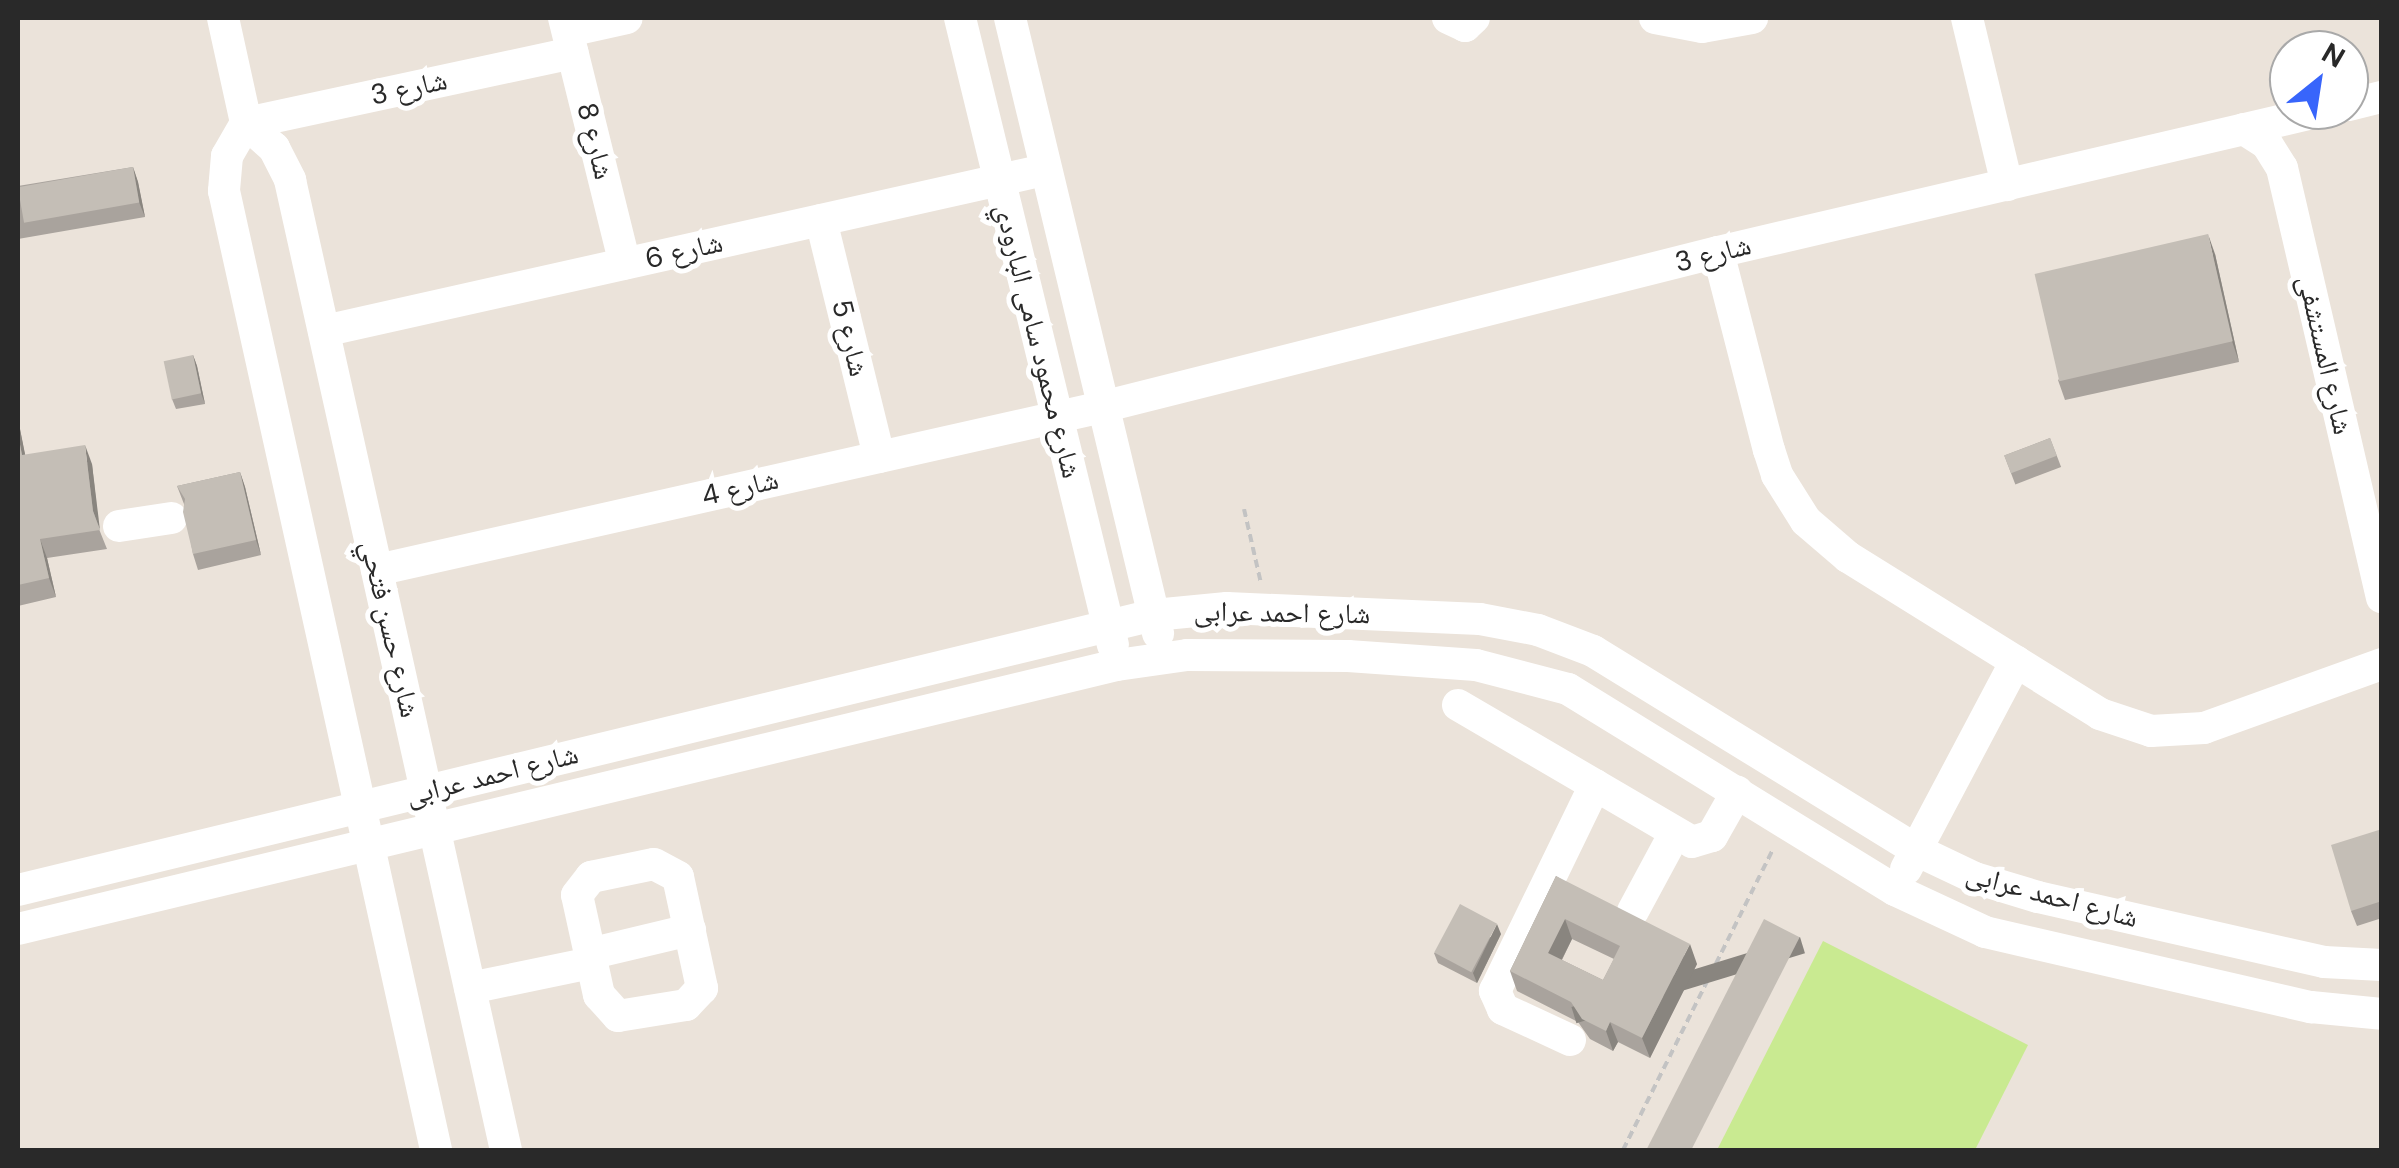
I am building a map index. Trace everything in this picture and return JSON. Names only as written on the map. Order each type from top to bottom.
[{"type":"street","points":[[223,18],[246,123],[227,156],[224,191],[436,1150]]},
{"type":"street","name":"شارع 3","points":[[246,123],[628,18]]},
{"type":"street","name":"شارع محمود سامى البارودي","points":[[960,18],[1118,665]]},
{"type":"street","name":"شارع محمود سامى البارودي","points":[[1010,18],[1164,657]]},
{"type":"street","points":[[1448,18],[1465,26],[1474,18]]},
{"type":"street","points":[[1655,18],[1702,27],[1752,18]]},
{"type":"street","points":[[1967,18],[2007,184]]},
{"type":"street","name":"شارع 8","points":[[568,34],[625,264]]},
{"type":"street","name":"شارع حسن فتحي","points":[[246,123],[266,139],[287,169],[506,1150]]},
{"type":"street","name":"شارع 3","points":[[1102,407],[1718,252],[2269,123]]},
{"type":"street","name":"شارع المستشفى","points":[[2244,129],[2268,144],[2282,168],[2382,597]]},
{"type":"street","name":"شارع المستشفى","points":[[2305,130],[2300,136],[2296,166],[2382,534]]},
{"type":"street","name":"شارع 6","points":[[324,331],[1044,170]]},
{"type":"street","name":"شارع 5","points":[[821,220],[879,457]]},
{"type":"street","points":[[1718,252],[1769,450],[1790,500],[1826,541],[2016,662],[2124,725],[2178,732],[2204,728],[2382,664]]},
{"type":"street","name":"شارع 4","points":[[377,570],[1102,407]]},
{"type":"street","points":[[119,526],[171,518]]},
{"type":"street","name":"شارع احمد عرابى","points":[[18,890],[1154,615],[1202,609],[1268,610],[1480,619],[1566,639],[1916,850],[1975,878],[2038,898],[2324,962],[2382,966]]},
{"type":"street","name":"شارع احمد عرابى","points":[[18,929],[1118,665],[1164,657],[1348,656],[1508,670],[1568,689],[1894,890],[1954,920],[2017,941],[2311,1007],[2382,1014]]},
{"type":"street","points":[[1894,890],[2016,662]]},
{"type":"street","points":[[1458,706],[1692,842],[1712,836],[1737,792]]},
{"type":"street","points":[[1570,1040],[1502,1008],[1495,991],[1595,786]]},
{"type":"street","points":[[1632,911],[1675,833]]},
{"type":"street","points":[[654,864],[678,877],[690,930],[702,988],[686,1005],[618,1016],[603,1004],[577,895],[584,881],[654,864]]},
{"type":"street","points":[[468,979],[690,930]]},
{"type":"path","points":[[1244,509],[1268,610]]},
{"type":"path","points":[[1623,1150],[1786,822]]},
{"type":"green space","points":[[1823,941],[2028,1045],[1975,1150],[1717,1150]]},
{"type":"building","points":[[133,167],[139,202],[24,223],[18,187]]},
{"type":"building","points":[[2208,234],[2233,341],[2059,381],[2035,274]]},
{"type":"building","points":[[193,355],[201,393],[172,399],[164,361]]},
{"type":"building","points":[[18,434],[22,455],[85,445],[93,511],[100,530],[40,539],[49,578],[18,585]]},
{"type":"building","points":[[2050,438],[2057,456],[2011,473],[2004,456]]},
{"type":"building","points":[[240,472],[256,540],[193,554],[183,512],[185,499],[177,486]]},
{"type":"building","points":[[2382,829],[2382,901],[2351,911],[2331,845]]},
{"type":"building","points":[[1556,876],[1690,944],[1642,1038],[1610,1022],[1606,1031],[1582,1019],[1571,1002],[1510,971]],"holes":[[[1565,919],[1620,946],[1603,980],[1548,953]]]},
{"type":"building","points":[[1460,904],[1497,924],[1471,972],[1434,953]]},
{"type":"building","points":[[1764,919],[1800,937],[1691,1150],[1646,1150]]}]
